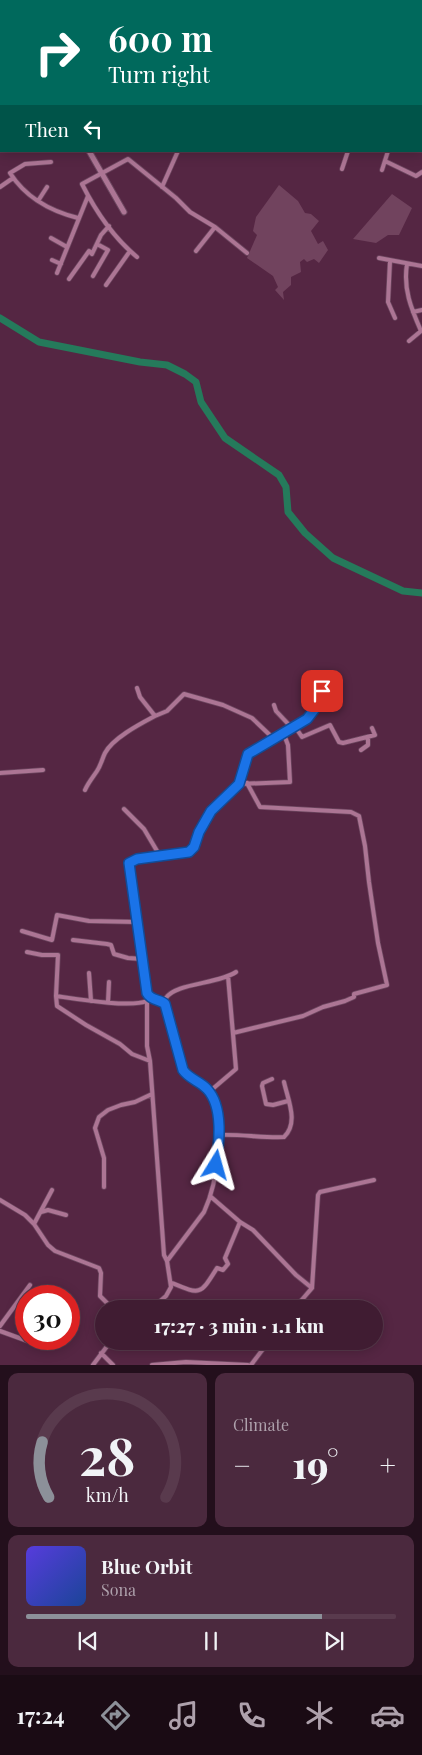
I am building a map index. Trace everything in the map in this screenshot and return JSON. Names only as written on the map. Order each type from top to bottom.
[{"type":"street","points":[[90,152],[124,212]]},
{"type":"street","points":[[162,187],[178,152]]},
{"type":"street","points":[[342,169],[348,152]]},
{"type":"street","points":[[382,170],[388,152]]},
{"type":"street","points":[[137,257],[108,226],[82,184],[128,159],[190,212],[216,227],[247,254]]},
{"type":"street","points":[[385,161],[416,176],[422,172]]},
{"type":"street","points":[[51,162],[25,164],[10,174],[25,193],[57,212],[78,218]]},
{"type":"street","points":[[0,187],[13,178]]},
{"type":"street","points":[[38,201],[48,187]]},
{"type":"street","points":[[57,273],[88,196]]},
{"type":"street","points":[[69,279],[88,252],[92,254],[108,226]]},
{"type":"street","points":[[196,252],[216,227]]},
{"type":"street","points":[[51,238],[67,247]]},
{"type":"street","points":[[94,276],[108,250],[97,244]]},
{"type":"street","points":[[106,285],[130,251]]},
{"type":"street","points":[[379,258],[422,268]]},
{"type":"street","points":[[52,260],[60,264]]},
{"type":"street","points":[[390,262],[388,302],[395,318]]},
{"type":"street","points":[[406,264],[406,294],[421,331],[409,341]]},
{"type":"street","points":[[413,312],[422,310]]},
{"type":"street","points":[[137,688],[140,697],[155,716]]},
{"type":"street","points":[[165,1004],[151,998],[147,993],[129,863],[137,859],[192,850],[199,832],[211,811],[239,784],[248,754],[292,726],[307,719],[314,710],[322,691]]},
{"type":"street","points":[[85,790],[103,761],[109,747],[122,736],[167,711],[184,694],[223,705],[252,718],[274,739]]},
{"type":"street","points":[[274,705],[276,711],[302,737],[330,725],[339,742],[343,744],[375,735],[372,728]]},
{"type":"street","points":[[239,784],[290,782],[288,745],[283,732]]},
{"type":"street","points":[[360,750],[368,745],[368,738]]},
{"type":"street","points":[[0,774],[43,770]]},
{"type":"street","points":[[233,1033],[303,1016],[323,1007],[345,1001],[354,997],[354,994],[387,985],[378,943],[366,846],[359,816],[351,812],[260,807],[247,784]]},
{"type":"street","points":[[124,809],[144,830],[160,856]]},
{"type":"street","points":[[22,931],[52,940],[57,915],[89,921],[138,922]]},
{"type":"street","points":[[73,940],[111,945],[114,954],[143,960]]},
{"type":"street","points":[[27,952],[42,955],[58,955],[57,1006],[120,1044],[132,1054],[150,1061]]},
{"type":"street","points":[[167,1261],[204,1212],[210,1196],[220,1135],[215,1105],[209,1092],[183,1070],[165,1004],[166,998],[172,991],[228,976],[236,972]]},
{"type":"street","points":[[89,973],[91,1000]]},
{"type":"street","points":[[209,1092],[236,1069],[228,976]]},
{"type":"street","points":[[108,1002],[109,982]]},
{"type":"street","points":[[56,996],[108,1002],[137,1003],[151,998]]},
{"type":"street","points":[[147,1001],[147,1046],[150,1061],[164,1255],[172,1283],[166,1296],[161,1300]]},
{"type":"street","points":[[272,1080],[263,1083],[262,1086],[266,1104],[272,1105],[288,1101]]},
{"type":"street","points":[[220,1135],[261,1138],[284,1137],[288,1133],[292,1121],[284,1082]]},
{"type":"street","points":[[104,1187],[104,1158],[95,1128],[99,1117],[108,1110],[152,1094]]},
{"type":"street","points":[[302,1300],[312,1288],[318,1195],[320,1192],[374,1180]]},
{"type":"street","points":[[34,1224],[52,1190]]},
{"type":"street","points":[[210,1196],[240,1222],[253,1230],[296,1276],[312,1288]]},
{"type":"street","points":[[0,1200],[25,1215],[55,1251],[99,1268],[101,1273],[100,1296],[104,1300]]},
{"type":"street","points":[[41,1212],[48,1210],[66,1215]]},
{"type":"street","points":[[172,1283],[196,1292],[204,1287],[217,1268],[223,1270],[228,1264],[225,1258],[240,1222]]},
{"type":"street","points":[[0,1326],[15,1306]]},
{"type":"street","points":[[0,1331],[15,1336]]},
{"type":"street","points":[[93,1365],[103,1350]]},
{"type":"street","points":[[152,1365],[186,1362],[249,1365],[261,1350]]},
{"type":"street","points":[[100,1353],[112,1365]]},
{"type":"shaded area","points":[[279,185],[298,201],[305,213],[311,214],[319,221],[311,231],[318,244],[323,241],[328,250],[319,263],[314,259],[307,262],[304,259],[300,262],[301,272],[291,277],[291,285],[283,292],[284,300],[275,290],[278,287],[273,276],[247,258],[257,235],[253,231],[256,217]]},
{"type":"shaded area","points":[[392,194],[412,208],[399,235],[388,235],[376,243],[353,239]]},
{"type":"waterway","points":[[0,318],[39,342],[140,362],[167,365],[185,374],[196,382],[201,402],[225,438],[279,475],[286,487],[288,512],[305,533],[333,558],[403,591],[422,593]]},
{"type":"route","points":[[216,1165],[220,1135],[215,1105],[207,1089],[189,1077],[183,1070],[165,1004],[154,1000],[147,993],[129,863],[132,860],[192,850],[199,832],[211,811],[239,784],[248,754],[292,726],[307,719],[314,710],[322,691]]}]
